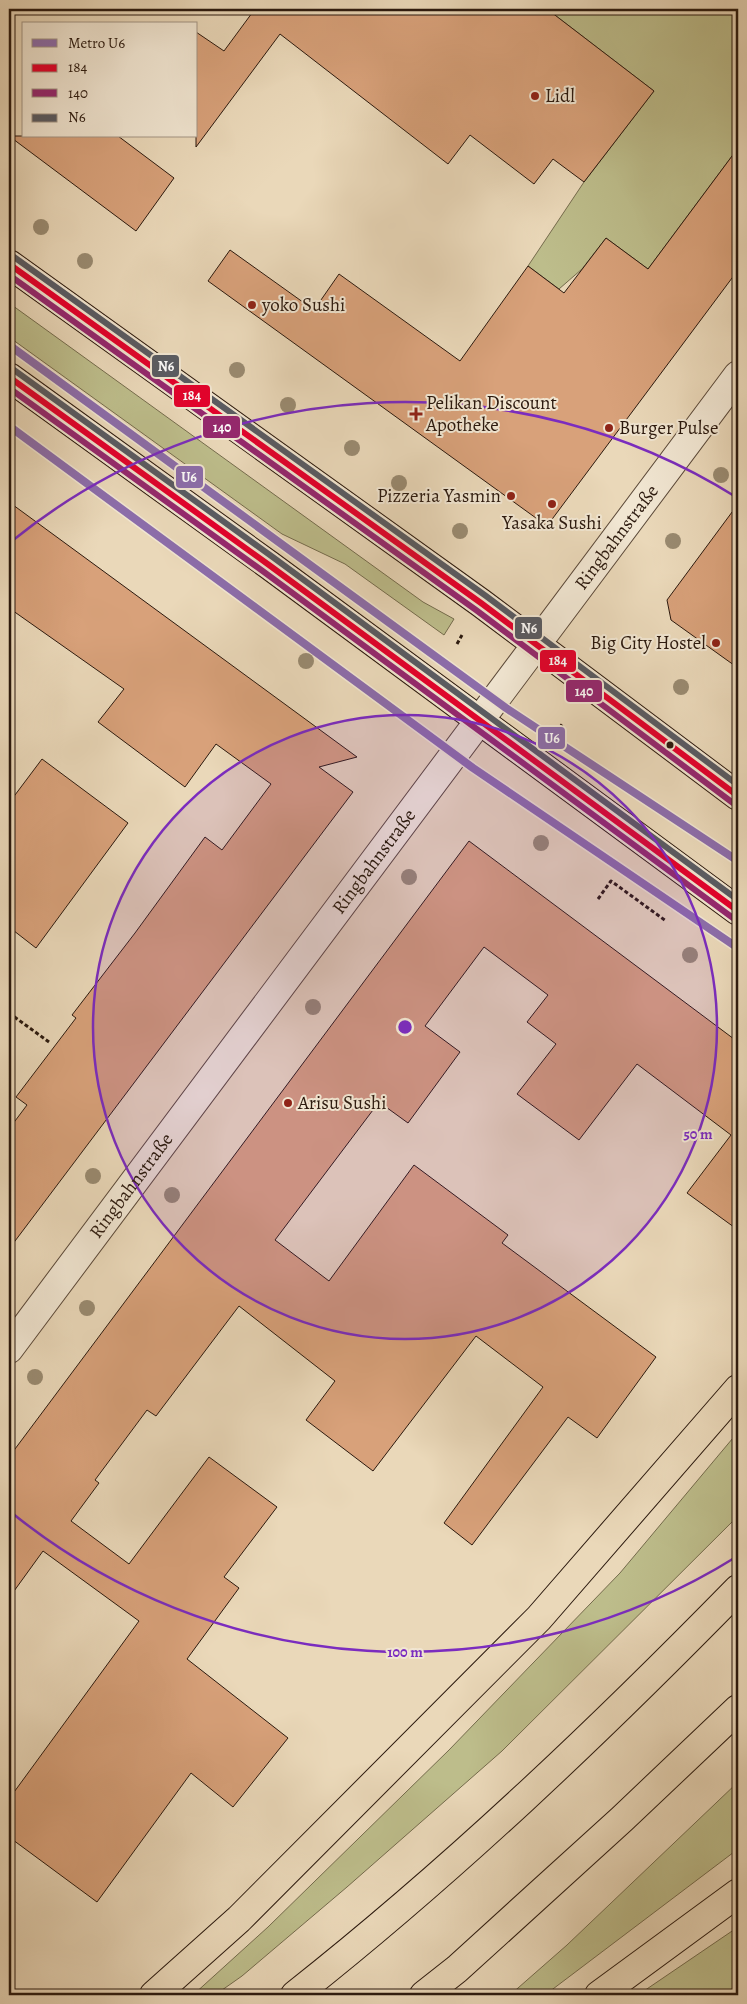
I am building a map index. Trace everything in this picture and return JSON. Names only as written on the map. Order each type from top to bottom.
[{"type":"main road","points":[[9,264],[468,594],[738,796]]},
{"type":"main road","points":[[9,377],[481,720],[738,911]]},
{"type":"main road","points":[[154,1995],[239,1919],[539,1618],[738,1389]]},
{"type":"main road","points":[[295,1995],[362,1942],[528,1796],[738,1589]]},
{"type":"main road","points":[[424,1995],[457,1969],[622,1819],[738,1709]]},
{"type":"main road","points":[[599,1995],[738,1893]]},
{"type":"street","name":"Ringbahnstraße","points":[[9,1349],[738,375]]},
{"type":"path","points":[[598,899],[611,881],[666,921]]},
{"type":"path","points":[[9,1012],[49,1042]]},
{"type":"green space","points":[[547,9],[738,9],[738,148],[648,269],[606,238],[582,269],[559,289],[528,266],[584,182],[654,91]]},
{"type":"green space","points":[[9,303],[423,602],[454,619],[444,635],[345,564],[282,534],[9,337]]},
{"type":"green space","points":[[738,1432],[738,1516],[502,1751],[242,1976],[215,1995],[193,1995],[268,1927],[449,1750],[620,1573]]},
{"type":"green space","points":[[738,1782],[738,1849],[545,1995],[510,1995],[567,1945]]},
{"type":"green space","points":[[738,1927],[738,1989],[728,1995],[638,1995]]},
{"type":"building","name":"Lidl","points":[[246,9],[547,9],[654,91],[584,182],[553,159],[534,184],[470,135],[448,164],[280,34],[196,147],[196,138],[198,138],[198,33],[224,51],[252,13]]},
{"type":"building","points":[[9,136],[22,136],[22,138],[121,138],[174,178],[136,231]]},
{"type":"building","points":[[738,148],[738,270],[547,526],[208,281],[230,250],[314,310],[339,274],[460,361],[528,266],[564,293],[606,238],[648,269]]},
{"type":"building","points":[[9,502],[357,757],[319,767],[353,792],[9,1249],[9,1129],[27,1105],[16,1097],[76,1018],[72,1015],[205,837],[222,850],[271,784],[216,744],[185,787],[98,722],[124,689],[9,608]]},
{"type":"building","points":[[738,504],[738,668],[671,620],[667,600]]},
{"type":"building","points":[[42,759],[128,823],[36,948],[9,927],[9,803]]},
{"type":"building","points":[[469,841],[738,1042],[738,1230],[687,1193],[731,1135],[637,1064],[579,1140],[517,1094],[556,1044],[527,1022],[548,995],[484,947],[425,1026],[460,1052],[408,1123],[379,1102],[275,1240],[329,1281],[414,1165],[508,1235],[502,1243],[656,1357],[597,1438],[568,1417],[472,1545],[444,1523],[543,1387],[476,1336],[373,1471],[306,1420],[335,1381],[239,1306],[156,1416],[147,1410],[95,1480],[99,1483],[71,1521],[129,1564],[209,1457],[277,1507],[224,1577],[239,1588],[187,1659],[288,1738],[233,1807],[191,1773],[97,1902],[9,1837],[9,1799],[139,1621],[43,1551],[9,1598],[9,1457]]},
{"type":"metro line","name":"U6","points":[[9,345],[506,708],[738,861]]},
{"type":"metro line","name":"U6","points":[[9,426],[473,768],[738,948]]},
{"type":"transit line","name":"N6","points":[[14,257],[486,596],[738,785]]},
{"type":"transit line","name":"184","points":[[9,264],[481,603],[738,796]]},
{"type":"transit line","name":"140","points":[[9,275],[476,610],[733,803]]},
{"type":"transit line","name":"N6","points":[[14,370],[274,558],[738,900]]},
{"type":"transit line","name":"184","points":[[9,377],[269,565],[738,911]]},
{"type":"transit line","name":"140","points":[[9,388],[264,572],[733,918]]},
{"type":"place","name":"Lidl","points":[[535,96]]},
{"type":"place","name":"yoko Sushi","points":[[252,305]]},
{"type":"place","name":"Pelikan Discount Apotheke","points":[[416,414]]},
{"type":"place","name":"Burger Pulse","points":[[609,428]]},
{"type":"place","name":"Pizzeria Yasmin","points":[[511,496]]},
{"type":"place","name":"Yasaka Sushi","points":[[552,504]]},
{"type":"place","name":"Big City Hostel","points":[[716,643]]},
{"type":"place","name":"Arisu Sushi","points":[[288,1103]]}]
